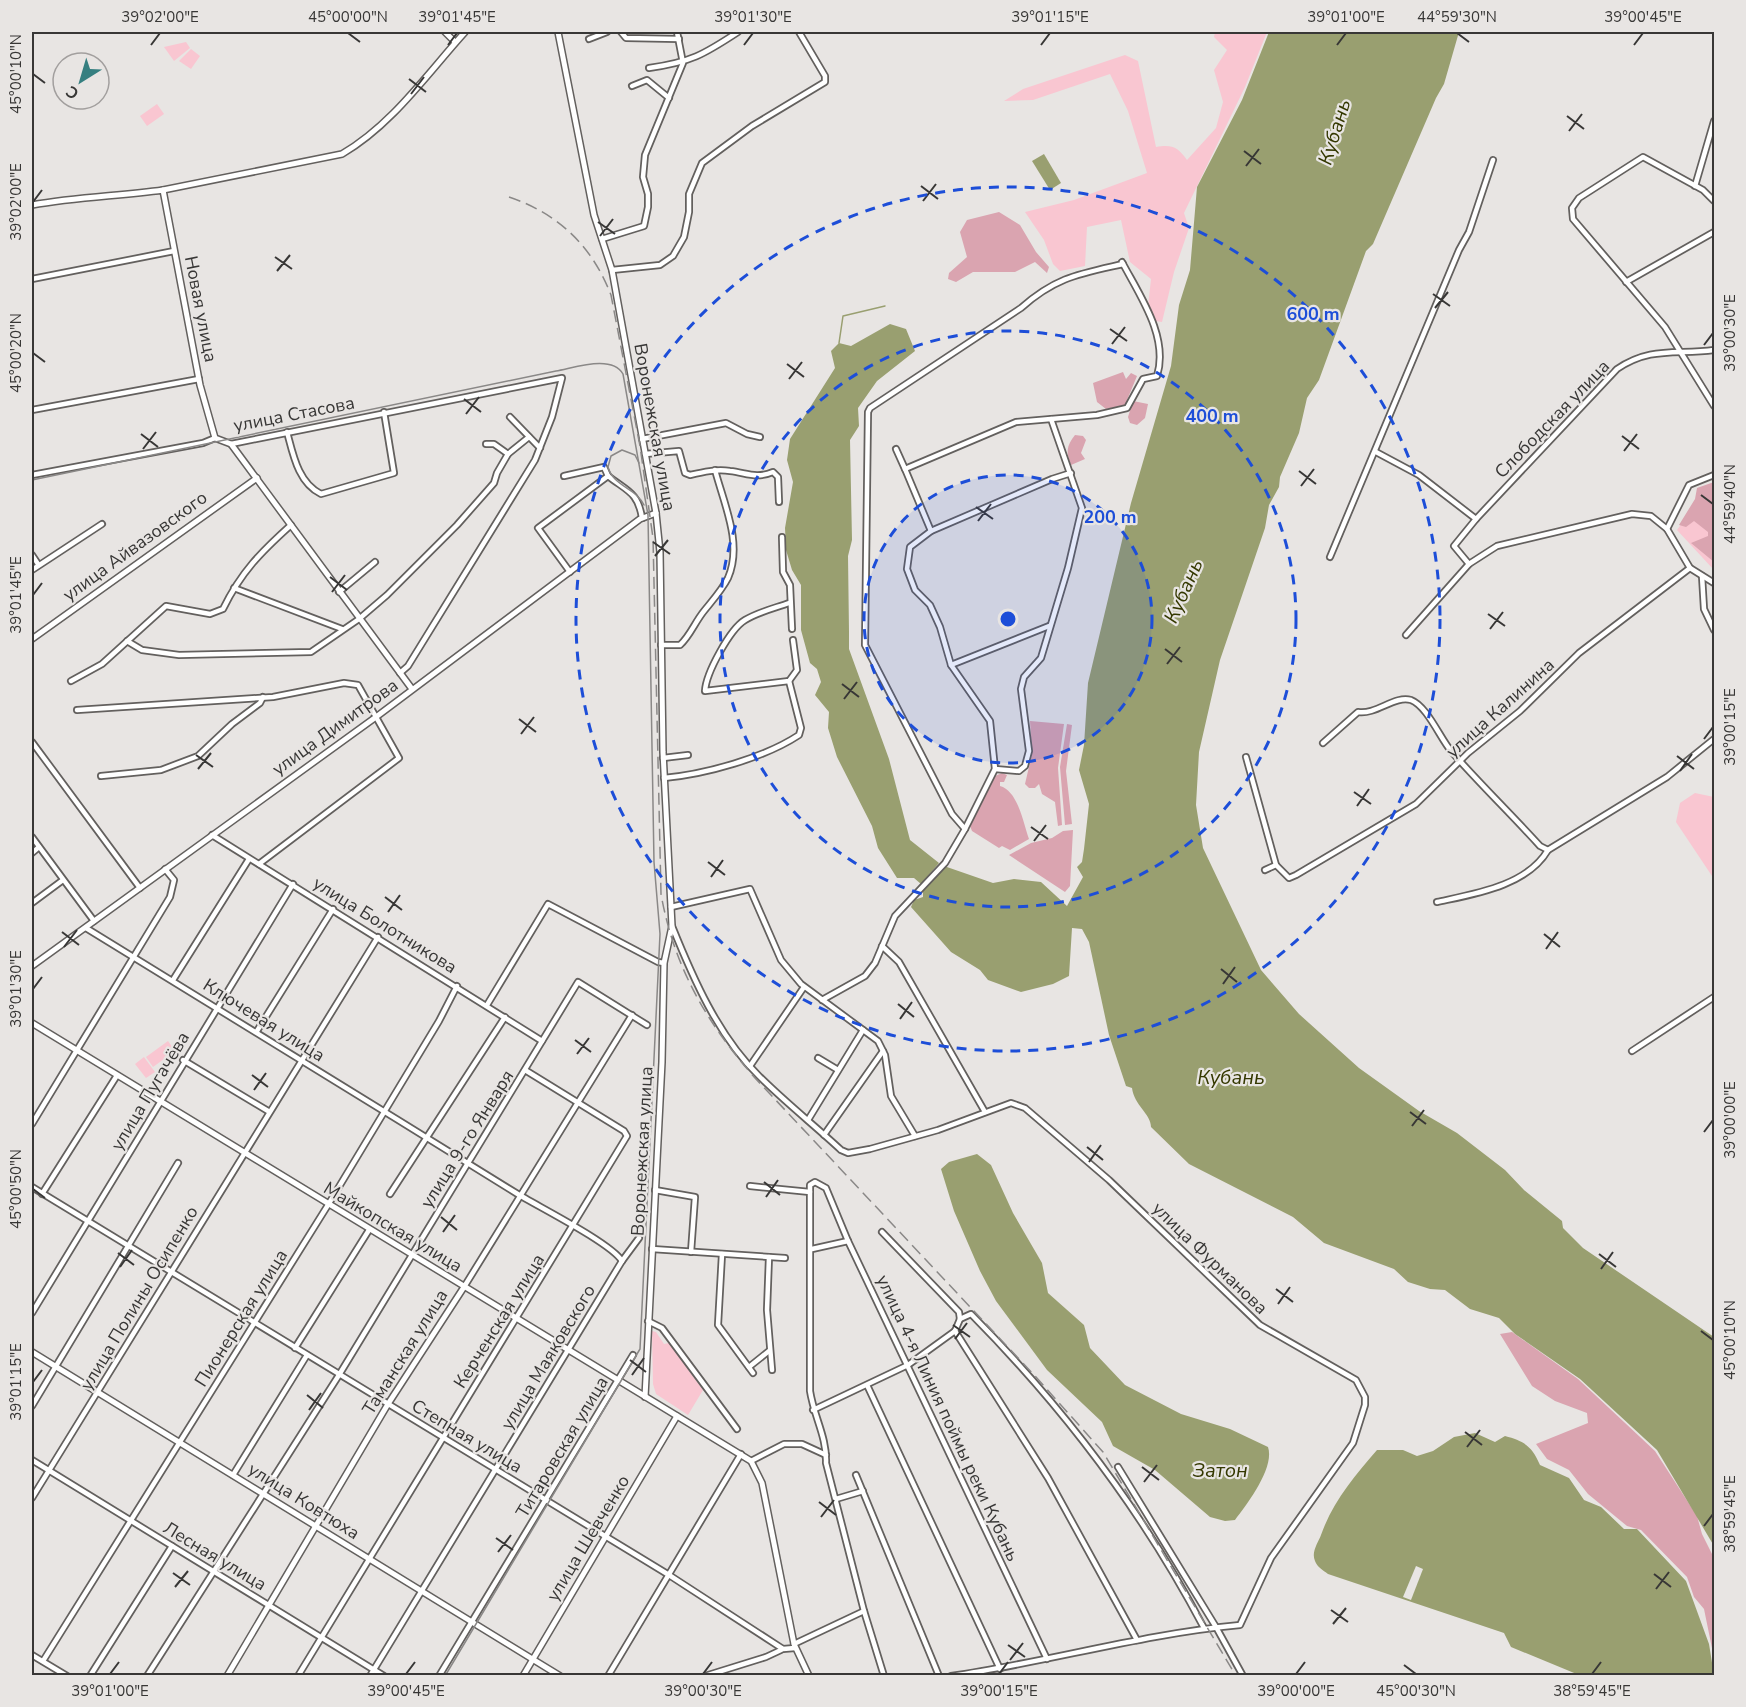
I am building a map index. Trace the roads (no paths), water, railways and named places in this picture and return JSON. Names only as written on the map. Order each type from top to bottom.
[{"type":"street","points":[[445,32],[455,42]]},
{"type":"street","points":[[32,205],[75,197],[99,199],[160,191],[342,154],[365,141],[382,125],[465,32]]},
{"type":"street","name":"Воронежская улица","points":[[558,32],[594,215],[612,270],[656,513],[660,552],[663,758],[672,926],[664,963],[645,1397]]},
{"type":"street","points":[[589,39],[607,32]]},
{"type":"street","points":[[621,32],[626,38],[679,39]]},
{"type":"street","points":[[602,239],[644,226],[648,207],[648,194],[643,177],[645,155],[683,63],[677,32]]},
{"type":"street","points":[[649,68],[683,63],[702,55],[738,32]]},
{"type":"street","points":[[612,270],[660,265],[673,256],[684,237],[689,212],[689,194],[702,163],[752,126],[825,82],[825,76],[799,32]]},
{"type":"street","points":[[632,86],[647,80],[669,98]]},
{"type":"street","points":[[1695,186],[1714,121]]},
{"type":"street","points":[[1714,201],[1695,186],[1643,157],[1603,182],[1575,204],[1573,219],[1684,354],[1714,406]]},
{"type":"street","points":[[1330,557],[1459,250],[1469,232],[1493,160]]},
{"type":"street","name":"Новая улица","points":[[160,191],[199,379],[215,438]]},
{"type":"street","points":[[1626,282],[1714,232]]},
{"type":"street","points":[[32,279],[174,251]]},
{"type":"street","points":[[905,469],[1016,422],[1096,415],[1127,408],[1143,379],[1157,376],[1160,365],[1157,331],[1123,263],[1073,275],[1054,283],[870,408],[868,412],[865,645],[952,814],[966,829]]},
{"type":"street","name":"Слободская улица","points":[[1469,564],[1454,546],[1476,519],[1617,369],[1634,358],[1647,354],[1684,354],[1714,350]]},
{"type":"street","name":"улица Стасова","points":[[32,475],[202,443],[215,438],[231,444],[562,378],[540,448]]},
{"type":"street","points":[[32,410],[199,379]]},
{"type":"street","points":[[287,432],[298,470],[315,491],[321,494],[394,473],[384,412]]},
{"type":"street","points":[[400,673],[408,666],[454,594],[524,481],[540,448],[510,417]]},
{"type":"street","points":[[995,769],[1016,771],[1025,766],[1029,751],[1021,689],[1024,677],[1041,658],[1068,568],[1082,508],[1051,419]]},
{"type":"street","points":[[642,439],[726,423],[747,434],[760,437]]},
{"type":"street","points":[[127,641],[142,650],[179,654],[311,652],[359,619],[457,525],[494,483],[496,473],[508,454],[530,437]]},
{"type":"street","points":[[231,444],[412,689]]},
{"type":"street","points":[[486,444],[494,444],[508,454]]},
{"type":"street","points":[[896,449],[931,531]]},
{"type":"street","points":[[645,454],[679,451],[685,473],[690,475],[731,471],[756,477],[773,472],[778,477],[776,486],[779,502]]},
{"type":"street","points":[[1376,452],[1419,475],[1476,519]]},
{"type":"street","points":[[564,476],[604,467],[608,476],[634,494],[640,502],[642,518]]},
{"type":"street","points":[[661,645],[680,645],[687,639],[693,625],[723,586],[735,557],[734,543],[715,471]]},
{"type":"street","points":[[822,1000],[865,976],[876,963],[895,916],[945,863],[966,829],[995,769],[990,721],[951,665],[940,627],[930,605],[915,590],[907,568],[910,547],[931,531],[1052,478],[1071,473]]},
{"type":"street","points":[[1667,529],[1689,485],[1714,475]]},
{"type":"street","points":[[570,572],[538,528],[608,476]]},
{"type":"street","name":"улица Айвазовского","points":[[32,639],[257,478]]},
{"type":"street","name":"улица Димитрова","points":[[32,966],[376,717],[642,518],[656,513]]},
{"type":"street","points":[[1406,635],[1469,564],[1497,546],[1632,514],[1651,516],[1667,529],[1690,568],[1714,584]]},
{"type":"street","points":[[32,570],[102,524]]},
{"type":"street","points":[[72,681],[102,664],[166,606],[210,614],[223,609],[256,556],[291,525]]},
{"type":"street","points":[[782,537],[783,572],[790,585],[789,603],[792,629]]},
{"type":"street","points":[[32,555],[39,564]]},
{"type":"street","points":[[339,592],[375,562]]},
{"type":"street","name":"улица Калинина","points":[[1276,864],[1288,878],[1416,804],[1461,760],[1520,711],[1579,653],[1690,568]]},
{"type":"street","points":[[1702,576],[1704,609],[1714,630]]},
{"type":"street","points":[[234,588],[342,629]]},
{"type":"street","points":[[789,603],[740,623],[717,658],[705,682],[705,692],[789,681],[797,670],[794,640]]},
{"type":"street","points":[[951,665],[1049,626]]},
{"type":"street","points":[[664,778],[682,776],[765,753],[799,735],[801,728],[789,681]]},
{"type":"street","points":[[77,710],[263,697],[353,682],[358,685],[399,758],[259,864]]},
{"type":"street","points":[[101,776],[161,770],[198,756],[232,724],[260,703],[263,697]]},
{"type":"street","points":[[1323,743],[1358,712],[1366,713],[1405,699],[1413,700],[1421,707],[1451,751],[1540,846],[1548,850]]},
{"type":"street","points":[[1437,902],[1512,881],[1534,868],[1548,850],[1667,777],[1714,739]]},
{"type":"street","points":[[32,742],[140,888]]},
{"type":"street","points":[[663,758],[688,755]]},
{"type":"street","points":[[1246,757],[1276,864],[1265,870]]},
{"type":"street","name":"улица Болотникова","points":[[212,835],[542,1041]]},
{"type":"street","points":[[32,837],[94,921]]},
{"type":"street","points":[[32,853],[39,848]]},
{"type":"street","points":[[173,980],[249,859]]},
{"type":"street","points":[[32,1124],[174,889],[174,880],[165,869]]},
{"type":"street","points":[[32,903],[63,880]]},
{"type":"street","name":"улица Пугачёва","points":[[32,1313],[183,1060],[293,884]]},
{"type":"street","points":[[671,907],[750,888],[781,960],[804,987],[878,1041],[884,1051],[891,1096],[915,1136]]},
{"type":"street","points":[[487,1005],[548,904],[658,962],[664,963]]},
{"type":"street","points":[[257,1031],[333,909]]},
{"type":"street","points":[[672,926],[714,1016],[750,1066],[824,1135],[884,1051]]},
{"type":"street","name":"Ключевая улица","points":[[86,928],[618,1254],[622,1261]]},
{"type":"street","name":"улица Полины Осипенко","points":[[32,1497],[301,1058],[378,937]]},
{"type":"street","points":[[882,946],[899,962],[986,1112]]},
{"type":"street","name":"улица 9-го Января","points":[[147,1676],[339,1375],[578,982],[632,1016]]},
{"type":"street","name":"Пионерская улица","points":[[43,1661],[328,1204],[457,986]]},
{"type":"street","points":[[750,1066],[804,987]]},
{"type":"street","points":[[1632,1051],[1714,997]]},
{"type":"street","points":[[632,1016],[647,1025]]},
{"type":"street","name":"Таманская улица","points":[[227,1676],[388,1404],[464,1287],[632,1016]]},
{"type":"street","points":[[390,1194],[426,1137],[443,1116],[505,1017]]},
{"type":"street","name":"Майкопская улица","points":[[32,1023],[116,1077],[751,1461]]},
{"type":"street","points":[[808,1120],[863,1030]]},
{"type":"street","points":[[818,1058],[838,1070]]},
{"type":"street","points":[[183,1060],[268,1112]]},
{"type":"street","points":[[525,1070],[577,1103]]},
{"type":"street","points":[[42,1194],[116,1077]]},
{"type":"street","name":"Керченская улица","points":[[298,1676],[368,1558],[573,1227],[627,1134],[577,1103]]},
{"type":"street","name":"улица Фурманова","points":[[824,1135],[848,1153],[915,1136],[1011,1103],[1025,1108],[1109,1180],[1260,1325],[1356,1380],[1361,1387],[1365,1405],[1353,1443],[1271,1558],[1240,1625],[1204,1628],[1000,1669],[951,1676]]},
{"type":"street","points":[[32,1406],[178,1163]]},
{"type":"street","name":"улица 4-я Линия поймы реки Кубань","points":[[810,1192],[810,1185],[815,1182],[826,1188],[848,1241],[1047,1659]]},
{"type":"street","points":[[750,1186],[810,1192],[812,1249],[810,1391],[813,1410],[828,1447],[826,1455],[836,1499],[864,1611],[884,1676]]},
{"type":"street","name":"Степная улица","points":[[32,1187],[669,1575],[783,1649],[795,1646]]},
{"type":"street","points":[[655,1190],[695,1197],[691,1252]]},
{"type":"street","points":[[295,1348],[369,1230]]},
{"type":"street","points":[[813,1410],[908,1365],[955,1330],[960,1319],[959,1312],[882,1232]]},
{"type":"street","name":"улица Маяковского","points":[[370,1676],[622,1261],[639,1239]]},
{"type":"street","points":[[812,1249],[848,1241]]},
{"type":"street","points":[[652,1249],[785,1258]]},
{"type":"street","points":[[722,1254],[718,1325],[753,1372]]},
{"type":"street","points":[[769,1257],[767,1310],[772,1370]]},
{"type":"street","points":[[960,1319],[971,1314],[1059,1409],[1128,1502],[1204,1628]]},
{"type":"street","points":[[648,1321],[662,1328],[737,1429]]},
{"type":"street","points":[[955,1330],[1048,1478],[1137,1640]]},
{"type":"street","points":[[749,1367],[769,1351]]},
{"type":"street","name":"улица Ковтюха","points":[[32,1352],[560,1676]]},
{"type":"street","points":[[233,1475],[307,1355]]},
{"type":"street","name":"Титаровская улица","points":[[439,1676],[633,1355]]},
{"type":"street","points":[[867,1385],[1000,1669]]},
{"type":"street","name":"улица Шевченко","points":[[523,1676],[677,1416]]},
{"type":"street","points":[[809,1676],[795,1646],[762,1483],[751,1461],[784,1444],[802,1444],[826,1455]]},
{"type":"street","points":[[608,1676],[741,1453]]},
{"type":"street","name":"Лесная улица","points":[[32,1460],[384,1676]]},
{"type":"street","points":[[1118,1467],[1216,1627],[1243,1676]]},
{"type":"street","points":[[856,1474],[939,1676]]},
{"type":"street","points":[[836,1499],[863,1491]]},
{"type":"street","points":[[90,1676],[172,1546]]},
{"type":"street","points":[[795,1646],[864,1611]]},
{"type":"street","points":[[705,1676],[781,1650]]},
{"type":"street","points":[[32,1654],[68,1676]]},
{"type":"water","name":"Кубань","points":[[1269,32],[1459,32],[1444,84],[1373,244],[1366,251],[1319,380],[1307,398],[1299,433],[1280,477],[1279,487],[1269,505],[1265,528],[1220,660],[1199,752],[1196,805],[1203,848],[1261,970],[1299,1014],[1359,1068],[1419,1111],[1457,1133],[1505,1170],[1524,1190],[1562,1221],[1563,1228],[1583,1248],[1714,1337],[1714,1546],[1657,1450],[1580,1379],[1515,1334],[1499,1318],[1470,1309],[1445,1290],[1430,1289],[1408,1282],[1394,1269],[1324,1243],[1293,1217],[1189,1164],[1151,1127],[1132,1088],[1126,1086],[1109,1035],[1089,942],[1082,929],[1072,928],[1069,976],[1053,984],[1021,992],[988,980],[980,970],[951,952],[911,907],[914,900],[923,897],[923,890],[944,866],[993,883],[1014,879],[1041,882],[1067,906],[1083,877],[1077,867],[1082,862],[1089,804],[1079,770],[1084,745],[1088,683],[1131,503],[1171,366],[1179,305],[1190,270],[1197,187],[1242,100]]},
{"type":"water","points":[[1044,154],[1061,183],[1050,190],[1032,161]]},
{"type":"water","points":[[890,324],[906,329],[915,351],[877,381],[858,408],[859,426],[850,440],[852,540],[848,556],[849,649],[889,759],[910,840],[939,863],[921,884],[914,878],[897,878],[878,848],[872,826],[837,757],[828,728],[829,712],[815,695],[821,682],[817,669],[810,663],[801,630],[801,585],[792,570],[786,550],[785,528],[793,482],[787,460],[790,439],[835,368],[831,351],[839,343],[851,346]]},
{"type":"water","name":"Затон","points":[[977,1154],[991,1165],[1013,1213],[1042,1263],[1048,1293],[1084,1325],[1090,1348],[1125,1385],[1181,1414],[1230,1429],[1268,1447],[1269,1456],[1264,1475],[1235,1520],[1225,1521],[1210,1517],[1155,1470],[1113,1446],[1102,1422],[1047,1370],[996,1301],[980,1271],[954,1211],[941,1169],[949,1162]]},
{"type":"water","points":[[1475,1433],[1495,1442],[1505,1436],[1522,1442],[1534,1453],[1540,1465],[1569,1478],[1584,1500],[1601,1507],[1624,1529],[1637,1529],[1686,1581],[1709,1644],[1714,1675],[1579,1675],[1511,1647],[1504,1633],[1328,1574],[1317,1565],[1314,1551],[1332,1511],[1352,1480],[1377,1450],[1403,1450],[1417,1456],[1433,1451],[1454,1437]]},
{"type":"waterway","points":[[839,343],[843,316],[885,306]]},
{"type":"tram line","points":[[32,480],[582,365],[602,363],[618,368],[623,374],[648,515],[654,862],[660,934],[640,1349],[445,1676]]},
{"type":"tram line","points":[[639,463],[635,455],[622,450],[611,456],[608,467],[615,479],[636,495],[644,505]]},
{"type":"railway","points":[[509,197],[543,213],[572,234],[594,261],[611,295],[640,446],[653,538],[661,894],[674,946],[684,970],[721,1036],[755,1078],[1035,1376],[1103,1452],[1236,1676]]}]
